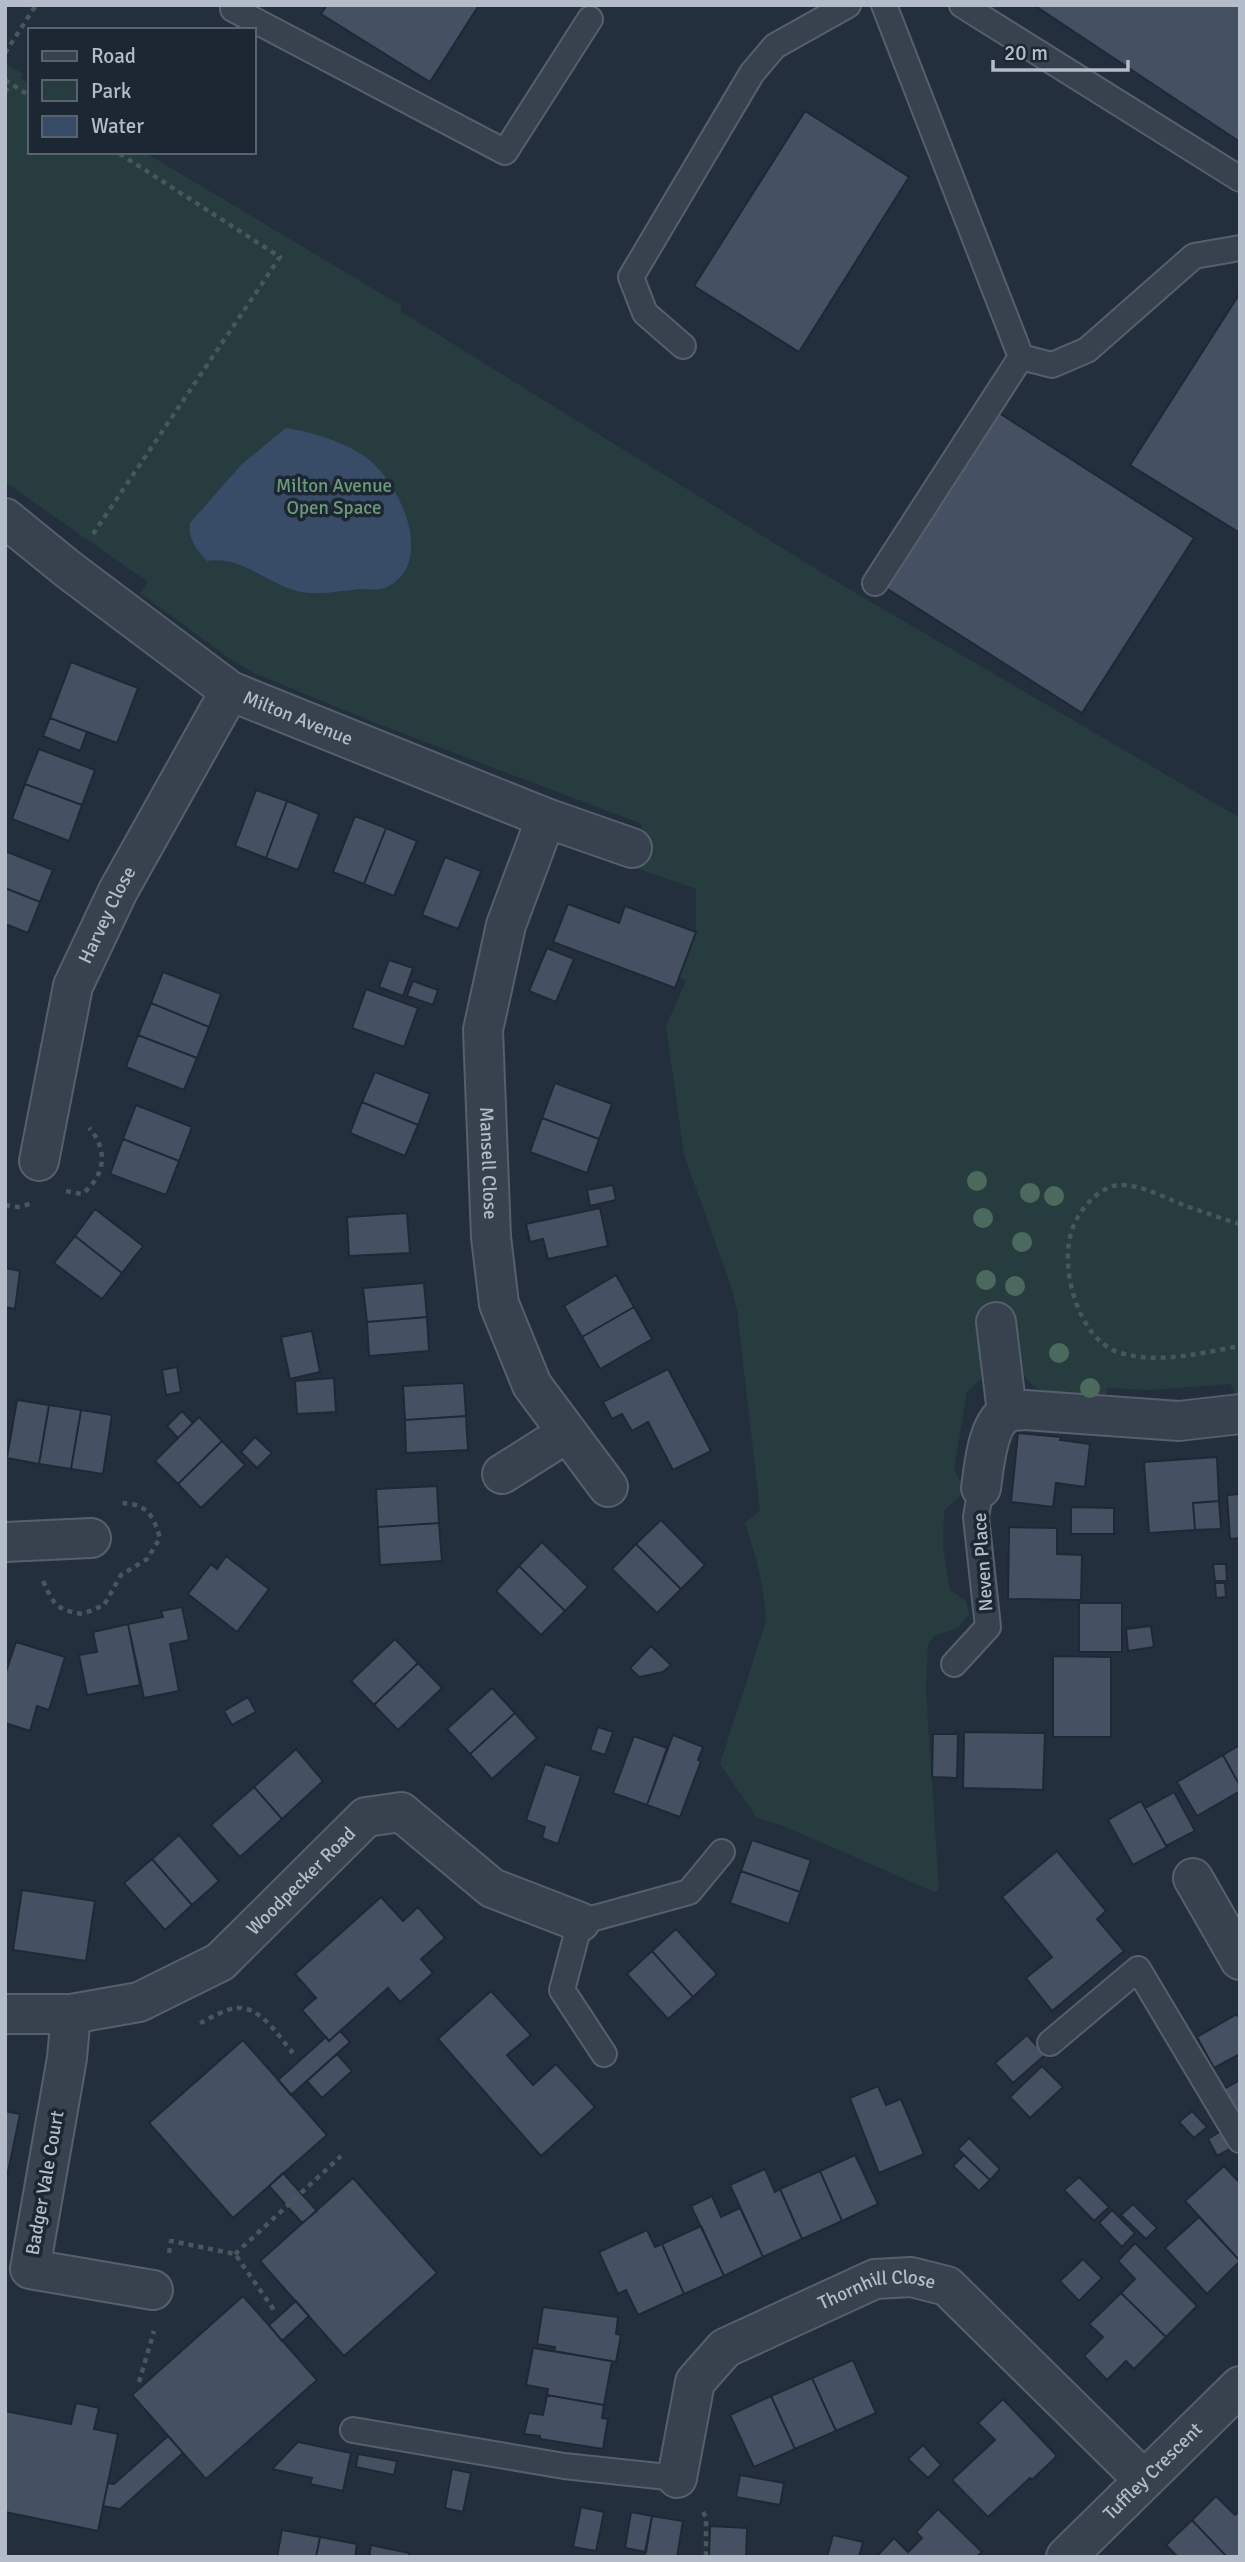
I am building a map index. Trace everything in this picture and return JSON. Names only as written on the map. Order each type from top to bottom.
[{"type":"street","name":"Milton Avenue","points":[[5,518],[69,570],[230,691],[546,818],[632,848]]},
{"type":"street","name":"Harvey Close","points":[[47,1183],[73,986],[118,891],[230,691]]},
{"type":"street","name":"Mansell Close","points":[[546,818],[506,925],[483,1030],[491,1237],[499,1304],[531,1385],[608,1487]]},
{"type":"street","points":[[996,1322],[1007,1412],[1026,1410],[1179,1420],[1240,1414]]},
{"type":"street","name":"Neven Place","points":[[981,1488],[995,1424],[1007,1412]]},
{"type":"street","points":[[502,1475],[567,1433]]},
{"type":"street","points":[[5,1542],[91,1538]]},
{"type":"street","name":"Woodpecker Road","points":[[5,2014],[71,2014],[139,2002],[220,1962],[366,1817],[401,1812],[492,1888],[580,1922]]},
{"type":"street","points":[[1193,1878],[1240,1960]]},
{"type":"street","name":"Badger Vale Court","points":[[71,2014],[67,2058],[30,2269],[153,2290]]},
{"type":"street","name":"Thornhill Close","points":[[677,2478],[695,2382],[725,2348],[875,2279],[911,2277],[947,2286],[1144,2480]]},
{"type":"street","name":"Tuffley Crescent","points":[[1066,2557],[1240,2386]]},
{"type":"lane","points":[[235,5],[233,9],[505,152],[590,19]]},
{"type":"lane","points":[[683,346],[645,313],[631,276],[752,72],[775,46],[848,5]]},
{"type":"lane","points":[[884,5],[1021,357]]},
{"type":"lane","points":[[962,5],[1240,179]]},
{"type":"lane","points":[[1021,357],[1052,365],[1087,350],[1194,256],[1240,248]]},
{"type":"lane","points":[[875,583],[1021,357]]},
{"type":"lane","name":"Neven Place","points":[[954,1664],[988,1627],[976,1517],[981,1488]]},
{"type":"lane","points":[[604,2054],[562,1990],[580,1922],[690,1892],[722,1852]]},
{"type":"lane","points":[[1050,2043],[1138,1969],[1240,2140]]},
{"type":"lane","points":[[353,2430],[564,2466],[677,2478]]},
{"type":"path","points":[[5,53],[36,5]]},
{"type":"path","points":[[5,92],[8,82],[28,95]]},
{"type":"path","points":[[69,570],[280,257],[120,154]]},
{"type":"path","points":[[5,1205],[19,1207],[31,1204],[47,1183],[82,1194],[89,1188],[101,1168],[103,1153],[100,1143],[83,1120]]},
{"type":"path","points":[[1240,1224],[1136,1186],[1115,1185],[1098,1193],[1086,1206],[1073,1228],[1068,1261],[1073,1294],[1085,1321],[1099,1340],[1117,1351],[1148,1357],[1183,1356],[1240,1346]]},
{"type":"path","points":[[189,2028],[235,2008],[246,2008],[255,2011],[293,2053]]},
{"type":"path","points":[[274,2310],[235,2254],[341,2156]]},
{"type":"green space","name":"Milton Avenue Open Space","points":[[5,63],[23,74],[20,78],[28,83],[28,154],[147,154],[402,306],[400,311],[837,582],[1240,818],[1240,1396],[1237,1396],[1230,1384],[1151,1390],[1108,1388],[1104,1400],[1044,1391],[1033,1385],[1025,1376],[1019,1361],[1015,1315],[979,1315],[981,1379],[967,1392],[954,1470],[962,1484],[960,1496],[944,1511],[943,1548],[950,1590],[966,1601],[969,1615],[957,1628],[934,1636],[928,1645],[926,1690],[939,1889],[935,1892],[783,1826],[757,1818],[720,1764],[766,1621],[759,1571],[745,1523],[760,1510],[737,1310],[684,1155],[666,1026],[686,981],[679,976],[696,932],[696,889],[634,867],[642,824],[373,722],[254,673],[140,593],[148,582],[5,482]]},
{"type":"water","points":[[286,428],[324,437],[352,449],[375,465],[388,481],[407,519],[411,540],[410,559],[402,575],[387,587],[321,593],[297,591],[231,562],[207,561],[196,548],[190,534],[190,523],[241,465]]},
{"type":"building","points":[[327,5],[479,5],[430,82],[321,14]]},
{"type":"building","points":[[1034,5],[1240,5],[1240,142]]},
{"type":"building","points":[[805,111],[909,177],[799,352],[694,286]]},
{"type":"building","points":[[1240,293],[1240,533],[1130,465]]},
{"type":"building","points":[[999,413],[1194,538],[1082,713],[886,588]]},
{"type":"building","points":[[71,662],[138,688],[117,743],[50,718]]},
{"type":"building","points":[[50,718],[87,732],[80,751],[43,736]]},
{"type":"building","points":[[39,749],[95,770],[82,805],[25,784]]},
{"type":"building","points":[[25,784],[82,805],[69,841],[12,819]]},
{"type":"building","points":[[256,790],[287,801],[266,858],[235,846]]},
{"type":"building","points":[[287,801],[319,814],[298,870],[266,858]]},
{"type":"building","points":[[355,816],[386,828],[364,884],[333,872]]},
{"type":"building","points":[[386,828],[417,841],[394,896],[364,884]]},
{"type":"building","points":[[5,851],[53,870],[40,902],[5,888]]},
{"type":"building","points":[[445,857],[481,871],[458,929],[422,915]]},
{"type":"building","points":[[5,888],[40,902],[28,933],[5,924]]},
{"type":"building","points":[[568,904],[619,923],[625,906],[696,932],[675,988],[553,942]]},
{"type":"building","points":[[547,948],[574,959],[556,1002],[529,991]]},
{"type":"building","points":[[389,960],[413,968],[403,996],[379,987]]},
{"type":"building","points":[[163,972],[221,994],[209,1027],[151,1003]]},
{"type":"building","points":[[413,981],[438,990],[433,1005],[407,996]]},
{"type":"building","points":[[366,989],[418,1008],[404,1047],[352,1028]]},
{"type":"building","points":[[151,1003],[209,1027],[197,1058],[138,1035]]},
{"type":"building","points":[[138,1035],[197,1058],[184,1090],[126,1067]]},
{"type":"building","points":[[375,1072],[430,1094],[418,1125],[362,1102]]},
{"type":"building","points":[[555,1083],[612,1104],[599,1139],[542,1118]]},
{"type":"building","points":[[362,1102],[418,1125],[405,1156],[350,1133]]},
{"type":"building","points":[[136,1105],[192,1127],[179,1161],[123,1139]]},
{"type":"building","points":[[542,1118],[599,1139],[587,1173],[530,1152]]},
{"type":"building","points":[[123,1139],[179,1161],[166,1195],[110,1174]]},
{"type":"building","points":[[613,1185],[616,1200],[590,1206],[587,1190]]},
{"type":"building","points":[[600,1208],[608,1246],[548,1259],[543,1239],[530,1242],[526,1224]]},
{"type":"building","points":[[95,1209],[143,1246],[122,1273],[75,1236]]},
{"type":"building","points":[[407,1213],[410,1253],[349,1256],[347,1217]]},
{"type":"building","points":[[75,1236],[122,1273],[102,1299],[54,1263]]},
{"type":"building","points":[[5,1268],[20,1271],[15,1309],[5,1307]]},
{"type":"building","points":[[616,1275],[634,1307],[582,1337],[564,1306]]},
{"type":"building","points":[[424,1283],[427,1317],[367,1322],[363,1288]]},
{"type":"building","points":[[634,1307],[652,1339],[600,1369],[582,1337]]},
{"type":"building","points":[[427,1317],[429,1351],[369,1356],[367,1322]]},
{"type":"building","points":[[312,1331],[320,1372],[290,1379],[281,1337]]},
{"type":"building","points":[[177,1367],[181,1392],[166,1395],[162,1370]]},
{"type":"building","points":[[668,1369],[711,1451],[673,1470],[648,1422],[632,1431],[622,1414],[612,1419],[603,1402]]},
{"type":"building","points":[[334,1378],[336,1412],[297,1414],[295,1381]]},
{"type":"building","points":[[464,1383],[466,1416],[405,1420],[403,1386]]},
{"type":"building","points":[[17,1400],[49,1405],[39,1464],[7,1458]]},
{"type":"building","points":[[49,1405],[81,1410],[71,1469],[39,1464]]},
{"type":"building","points":[[81,1410],[112,1415],[103,1474],[71,1469]]},
{"type":"building","points":[[182,1411],[193,1423],[178,1438],[167,1426]]},
{"type":"building","points":[[466,1416],[468,1450],[406,1453],[405,1420]]},
{"type":"building","points":[[199,1417],[222,1441],[178,1484],[155,1461]]},
{"type":"building","points":[[1018,1433],[1061,1437],[1060,1440],[1090,1444],[1085,1487],[1056,1483],[1053,1507],[1011,1502]]},
{"type":"building","points":[[255,1437],[272,1453],[257,1468],[241,1452]]},
{"type":"building","points":[[222,1441],[245,1465],[201,1508],[178,1484]]},
{"type":"building","points":[[1217,1457],[1219,1501],[1193,1503],[1195,1530],[1149,1533],[1144,1462]]},
{"type":"building","points":[[437,1486],[439,1523],[378,1527],[376,1489]]},
{"type":"building","points":[[1240,1494],[1240,1538],[1230,1539],[1227,1495]]},
{"type":"building","points":[[1219,1501],[1221,1529],[1195,1530],[1193,1503]]},
{"type":"building","points":[[1071,1507],[1114,1508],[1114,1534],[1071,1534]]},
{"type":"building","points":[[661,1520],[705,1565],[681,1589],[636,1544]]},
{"type":"building","points":[[439,1523],[442,1561],[380,1565],[378,1527]]},
{"type":"building","points":[[1009,1527],[1057,1528],[1057,1554],[1082,1555],[1081,1600],[1008,1599]]},
{"type":"building","points":[[542,1542],[588,1587],[565,1611],[519,1566]]},
{"type":"building","points":[[636,1544],[681,1589],[657,1613],[612,1569]]},
{"type":"building","points":[[226,1556],[269,1589],[237,1632],[188,1594],[211,1564],[217,1569]]},
{"type":"building","points":[[1213,1564],[1226,1564],[1227,1581],[1215,1581]]},
{"type":"building","points":[[519,1566],[565,1611],[541,1635],[496,1591]]},
{"type":"building","points":[[1215,1583],[1225,1583],[1226,1597],[1216,1598]]},
{"type":"building","points":[[1079,1603],[1122,1603],[1122,1652],[1079,1652]]},
{"type":"building","points":[[182,1607],[189,1640],[170,1644],[179,1691],[144,1698],[128,1624],[163,1617],[161,1611]]},
{"type":"building","points":[[128,1624],[140,1685],[87,1695],[79,1655],[97,1652],[93,1632]]},
{"type":"building","points":[[1151,1626],[1154,1647],[1128,1651],[1126,1629]]},
{"type":"building","points":[[395,1639],[418,1663],[374,1705],[351,1681]]},
{"type":"building","points":[[16,1642],[65,1657],[49,1710],[37,1706],[30,1731],[5,1723],[5,1675]]},
{"type":"building","points":[[651,1646],[671,1665],[663,1672],[639,1677],[630,1668]]},
{"type":"building","points":[[1053,1656],[1111,1657],[1111,1737],[1053,1737]]},
{"type":"building","points":[[418,1663],[442,1688],[398,1730],[374,1705]]},
{"type":"building","points":[[492,1688],[515,1713],[470,1754],[447,1729]]},
{"type":"building","points":[[248,1697],[256,1712],[232,1725],[224,1711]]},
{"type":"building","points":[[515,1713],[537,1738],[492,1779],[470,1754]]},
{"type":"building","points":[[598,1727],[613,1732],[605,1755],[590,1750]]},
{"type":"building","points":[[964,1732],[1045,1733],[1043,1790],[963,1788]]},
{"type":"building","points":[[933,1734],[958,1734],[957,1778],[932,1777]]},
{"type":"building","points":[[673,1735],[703,1747],[698,1760],[701,1761],[680,1817],[647,1805]]},
{"type":"building","points":[[634,1736],[667,1748],[647,1805],[613,1793]]},
{"type":"building","points":[[1240,1745],[1240,1786],[1223,1755]]},
{"type":"building","points":[[296,1749],[323,1781],[282,1819],[254,1787]]},
{"type":"building","points":[[1223,1755],[1240,1786],[1240,1791],[1197,1816],[1177,1782]]},
{"type":"building","points":[[545,1764],[581,1776],[558,1844],[542,1838],[545,1827],[526,1820]]},
{"type":"building","points":[[254,1787],[282,1819],[240,1857],[211,1825]]},
{"type":"building","points":[[1174,1792],[1195,1831],[1166,1846],[1145,1808]]},
{"type":"building","points":[[1141,1801],[1167,1847],[1133,1865],[1108,1820]]},
{"type":"building","points":[[179,1835],[219,1881],[192,1905],[152,1859]]},
{"type":"building","points":[[752,1840],[811,1860],[800,1892],[741,1871]]},
{"type":"building","points":[[1057,1851],[1106,1911],[1097,1919],[1124,1951],[1052,2011],[1026,1978],[1052,1957],[1002,1897]]},
{"type":"building","points":[[152,1859],[192,1905],[165,1930],[124,1883]]},
{"type":"building","points":[[741,1871],[800,1892],[789,1924],[730,1903]]},
{"type":"building","points":[[22,1890],[95,1901],[86,1961],[13,1950]]},
{"type":"building","points":[[381,1897],[403,1921],[418,1907],[445,1938],[421,1959],[433,1973],[400,2002],[388,1988],[329,2041],[302,2010],[316,1998],[295,1974]]},
{"type":"building","points":[[676,1929],[717,1974],[693,1997],[652,1951]]},
{"type":"building","points":[[652,1951],[693,1997],[668,2019],[627,1974]]},
{"type":"building","points":[[491,1991],[531,2035],[507,2055],[533,2085],[556,2064],[595,2107],[541,2156],[438,2039]]},
{"type":"building","points":[[1237,2014],[1240,2020],[1240,2054],[1214,2068],[1197,2037]]},
{"type":"building","points":[[340,2031],[350,2042],[291,2095],[278,2080],[326,2037],[329,2041]]},
{"type":"building","points":[[1027,2035],[1045,2055],[1013,2083],[995,2063]]},
{"type":"building","points":[[243,2040],[327,2135],[233,2218],[149,2123]]},
{"type":"building","points":[[337,2054],[352,2071],[322,2098],[307,2081]]},
{"type":"building","points":[[1042,2066],[1063,2087],[1030,2118],[1010,2097]]},
{"type":"building","points":[[1240,2080],[1240,2118],[1224,2089]]},
{"type":"building","points":[[878,2086],[886,2105],[901,2099],[924,2154],[879,2173],[850,2098]]},
{"type":"building","points":[[5,2111],[20,2114],[5,2186]]},
{"type":"building","points":[[1192,2111],[1207,2127],[1194,2138],[1179,2122]]},
{"type":"building","points":[[1221,2131],[1230,2149],[1217,2156],[1208,2139]]},
{"type":"building","points":[[969,2138],[1000,2169],[990,2180],[958,2149]]},
{"type":"building","points":[[855,2155],[878,2204],[842,2221],[820,2171]]},
{"type":"building","points":[[964,2155],[990,2180],[979,2191],[953,2166]]},
{"type":"building","points":[[1224,2166],[1240,2183],[1240,2261],[1185,2201]]},
{"type":"building","points":[[765,2169],[775,2192],[780,2189],[802,2239],[763,2257],[730,2185]]},
{"type":"building","points":[[820,2171],[842,2221],[802,2239],[780,2189]]},
{"type":"building","points":[[283,2173],[317,2211],[302,2223],[269,2186]]},
{"type":"building","points":[[1079,2177],[1109,2207],[1094,2221],[1064,2190]]},
{"type":"building","points":[[353,2178],[437,2273],[344,2356],[260,2261]]},
{"type":"building","points":[[712,2196],[721,2217],[740,2208],[763,2257],[724,2276],[691,2206]]},
{"type":"building","points":[[1133,2204],[1157,2228],[1146,2239],[1121,2215]]},
{"type":"building","points":[[1112,2210],[1135,2233],[1122,2247],[1099,2223]]},
{"type":"building","points":[[1199,2217],[1240,2261],[1207,2294],[1165,2248]]},
{"type":"building","points":[[701,2226],[724,2276],[684,2294],[662,2244]]},
{"type":"building","points":[[647,2230],[655,2247],[662,2244],[684,2294],[638,2315],[626,2290],[618,2294],[599,2252]]},
{"type":"building","points":[[1135,2243],[1197,2306],[1166,2337],[1121,2293],[1135,2279],[1118,2261]]},
{"type":"building","points":[[1083,2259],[1102,2278],[1079,2301],[1060,2281]]},
{"type":"building","points":[[1121,2293],[1166,2337],[1134,2369],[1126,2361],[1107,2380],[1084,2356],[1103,2337],[1089,2324]]},
{"type":"building","points":[[243,2296],[317,2380],[206,2479],[132,2395]]},
{"type":"building","points":[[296,2301],[309,2316],[282,2341],[269,2325]]},
{"type":"building","points":[[543,2307],[618,2317],[616,2334],[621,2335],[616,2362],[554,2351],[555,2347],[537,2344]]},
{"type":"building","points":[[533,2348],[612,2361],[604,2405],[547,2395],[548,2389],[526,2385]]},
{"type":"building","points":[[853,2360],[876,2413],[836,2431],[812,2378]]},
{"type":"building","points":[[812,2378],[836,2431],[795,2449],[771,2396]]},
{"type":"building","points":[[547,2395],[604,2405],[602,2418],[608,2419],[603,2449],[524,2434],[529,2413],[543,2415]]},
{"type":"building","points":[[771,2396],[795,2449],[754,2467],[730,2415]]},
{"type":"building","points":[[1003,2399],[1057,2456],[988,2517],[952,2480],[995,2440],[978,2423]]},
{"type":"building","points":[[76,2403],[99,2408],[94,2429],[118,2434],[98,2531],[5,2512],[5,2411],[71,2424]]},
{"type":"building","points":[[168,2436],[183,2453],[120,2509],[103,2506],[108,2483],[114,2484]]},
{"type":"building","points":[[298,2442],[351,2453],[343,2491],[310,2484],[312,2478],[272,2469]]},
{"type":"building","points":[[923,2445],[941,2465],[928,2478],[908,2459]]},
{"type":"building","points":[[358,2454],[397,2461],[394,2475],[356,2467]]},
{"type":"building","points":[[452,2469],[471,2473],[463,2512],[445,2508]]},
{"type":"building","points":[[740,2475],[784,2483],[780,2505],[736,2497]]},
{"type":"building","points":[[1216,2496],[1235,2515],[1240,2511],[1240,2557],[1227,2557],[1192,2520]]},
{"type":"building","points":[[581,2507],[604,2512],[596,2551],[573,2547]]},
{"type":"building","points":[[938,2509],[982,2552],[977,2557],[876,2557],[894,2538],[908,2552],[922,2538],[916,2532]]},
{"type":"building","points":[[631,2512],[652,2516],[646,2552],[625,2548]]},
{"type":"building","points":[[652,2516],[683,2521],[677,2557],[644,2557]]},
{"type":"building","points":[[1192,2520],[1227,2557],[1178,2557],[1166,2545]]},
{"type":"building","points":[[710,2526],[747,2528],[746,2557],[709,2557]]},
{"type":"building","points":[[282,2530],[320,2537],[316,2557],[277,2557]]},
{"type":"building","points":[[833,2535],[863,2542],[859,2557],[827,2557]]},
{"type":"building","points":[[320,2537],[357,2544],[355,2557],[316,2557]]},
{"type":"building","points":[[371,2545],[409,2553],[409,2557],[369,2557]]}]
